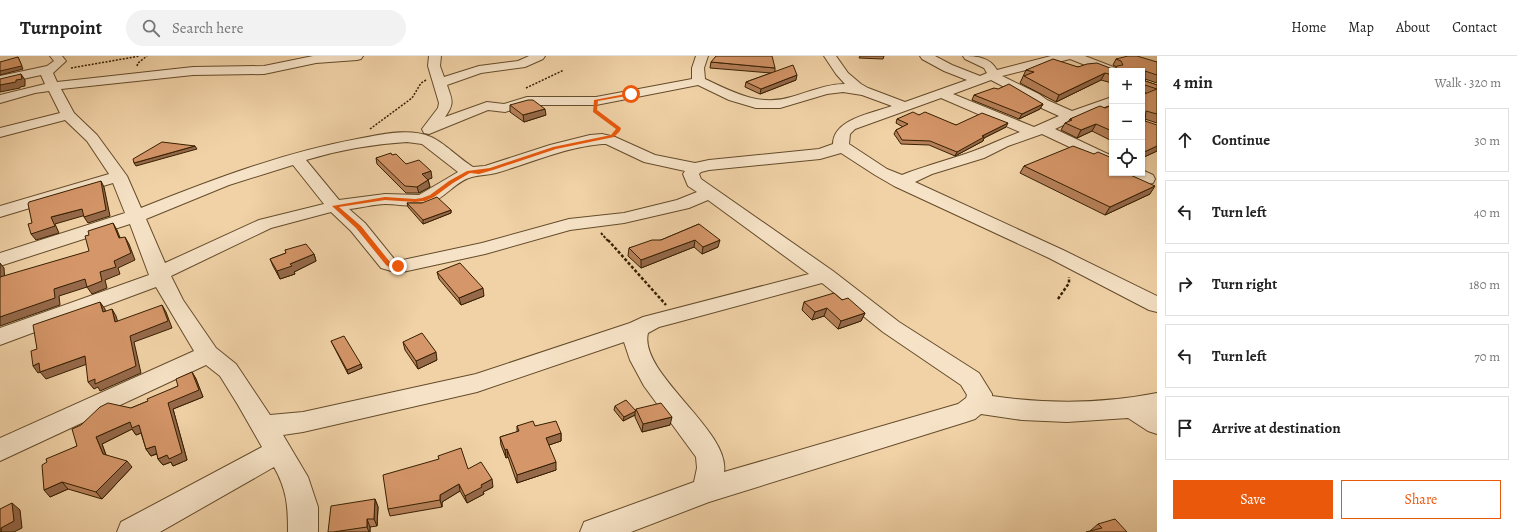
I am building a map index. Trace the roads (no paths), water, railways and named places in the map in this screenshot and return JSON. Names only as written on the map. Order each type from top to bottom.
[{"type":"street","points":[[0,80],[51,71],[167,73],[264,70],[316,59],[357,56]]},
{"type":"street","points":[[428,135],[445,108],[446,103],[434,66],[435,56]]},
{"type":"street","points":[[438,77],[520,64],[539,56]]},
{"type":"street","points":[[702,56],[698,64],[697,76],[700,81],[742,101],[772,106],[826,90],[844,88],[863,90]]},
{"type":"street","points":[[830,56],[843,76],[849,82],[863,90],[904,106]]},
{"type":"street","points":[[926,56],[948,68],[980,80]]},
{"type":"street","points":[[969,56],[989,66],[996,78],[1034,97],[1042,103],[1071,116]]},
{"type":"street","points":[[841,146],[840,137],[844,130],[850,126],[994,74],[1066,56]]},
{"type":"street","points":[[1074,56],[1109,70]]},
{"type":"street","points":[[0,99],[51,71]]},
{"type":"street","points":[[51,71],[68,115],[92,138],[119,176],[160,276],[208,354],[228,370],[248,398],[294,477],[303,507],[303,532]]},
{"type":"street","points":[[0,260],[136,216],[223,181],[296,158],[351,144],[397,137],[428,135],[487,106],[505,108],[527,101],[596,100],[700,81]]},
{"type":"street","points":[[942,94],[1038,131],[1109,161]]},
{"type":"street","points":[[900,182],[926,171],[978,155],[1003,143],[1038,131],[1071,116],[1109,105]]},
{"type":"street","points":[[0,133],[68,115]]},
{"type":"street","points":[[428,135],[457,164],[469,172]]},
{"type":"street","points":[[0,337],[160,276],[252,230],[277,221],[335,206],[385,199],[415,201],[423,200],[432,196],[451,182],[469,172],[479,172],[491,169],[555,148],[590,140],[610,140],[650,160],[695,168],[709,165],[820,154],[834,150],[841,146]]},
{"type":"street","points":[[841,146],[881,172],[900,182],[1056,254],[1157,305]]},
{"type":"street","points":[[296,158],[335,206],[358,227],[391,266],[398,266],[485,248],[569,225],[624,218],[683,204],[709,193]]},
{"type":"street","points":[[595,532],[707,490],[966,412],[977,404],[980,394],[970,378],[891,327],[826,276],[694,182],[691,174],[695,168]]},
{"type":"street","points":[[0,212],[119,176]]},
{"type":"street","points":[[263,426],[303,422],[477,383],[638,328],[651,322],[826,276]]},
{"type":"street","points":[[638,328],[635,340],[642,360],[653,380],[701,442],[709,456],[711,468],[707,490]]},
{"type":"street","points":[[0,450],[208,354]]},
{"type":"street","points":[[977,404],[1019,410],[1062,413],[1145,406],[1157,424]]},
{"type":"street","points":[[132,532],[279,451]]}]
